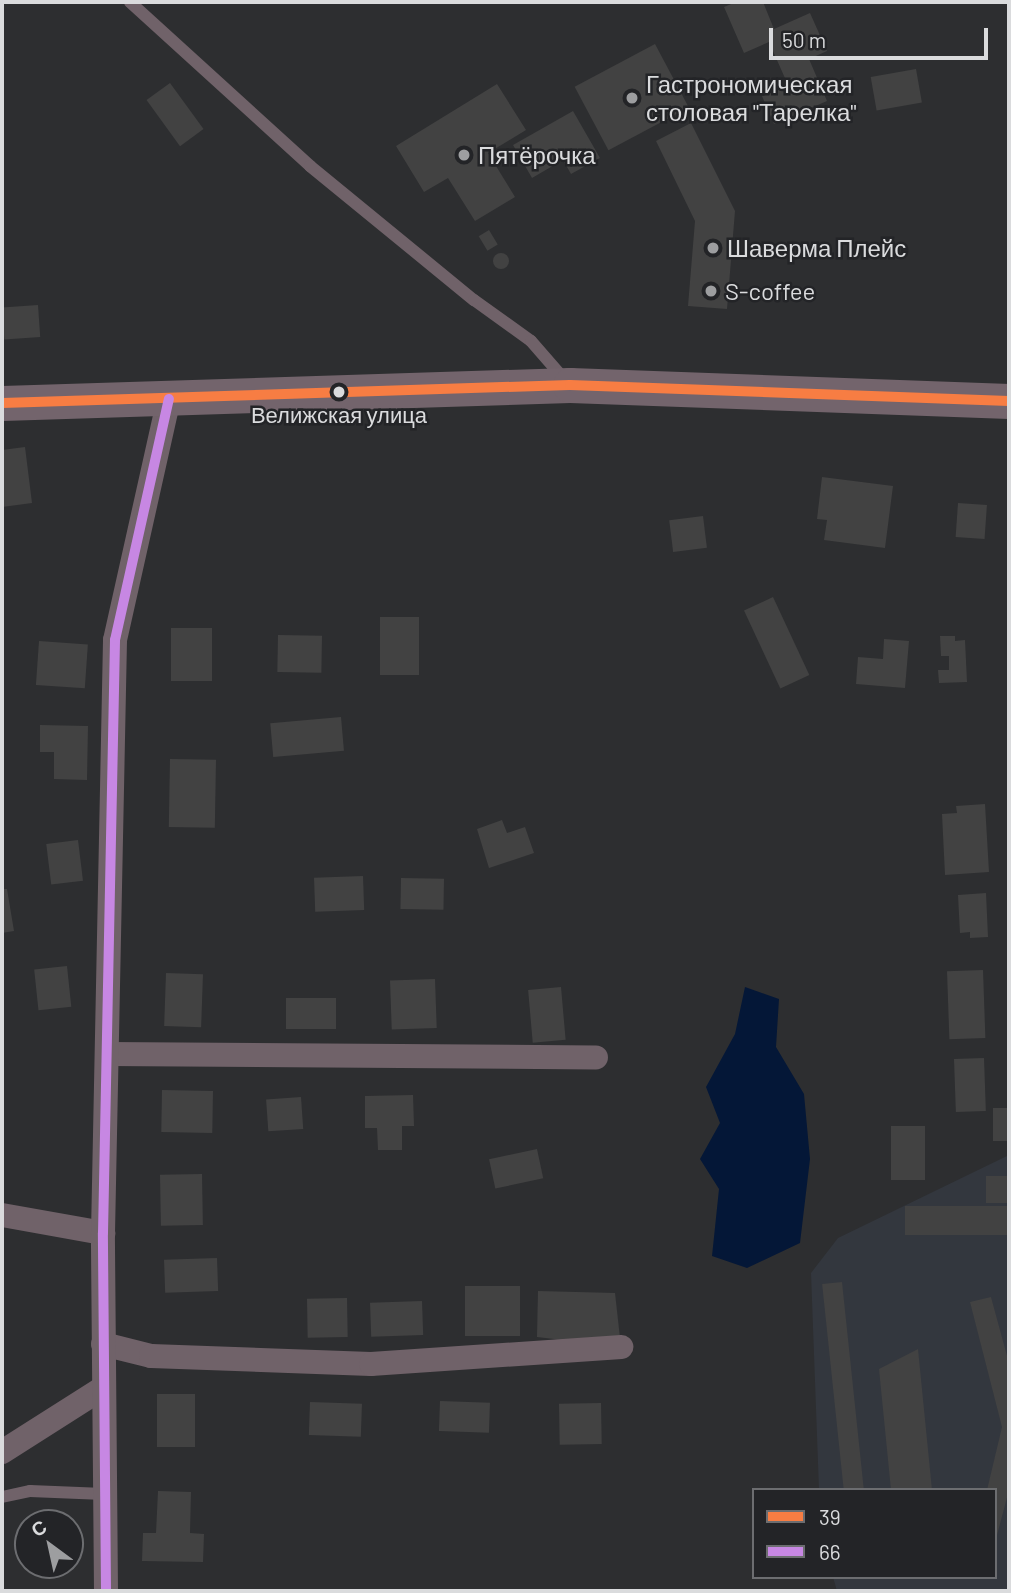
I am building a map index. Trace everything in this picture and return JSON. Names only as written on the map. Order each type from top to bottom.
[{"type":"main road","points":[[2,403],[169,400],[570,385],[1009,401]]},
{"type":"street","points":[[106,1591],[103,1233],[115,640],[169,400]]},
{"type":"street","points":[[107,1054],[596,1057]]},
{"type":"street","points":[[2,1215],[103,1233]]},
{"type":"street","points":[[103,1344],[151,1356],[371,1364],[621,1347]]},
{"type":"street","points":[[2,1452],[103,1388]]},
{"type":"lane","points":[[130,2],[310,166],[474,300],[531,341],[570,385]]},
{"type":"lane","points":[[2,1497],[30,1491],[104,1494]]},
{"type":"shaded area","points":[[1009,1155],[1009,1591],[837,1591],[834,1579],[997,1579],[997,1488],[819,1488],[811,1273],[838,1238]]},
{"type":"water","points":[[745,987],[779,999],[776,1047],[804,1094],[810,1159],[800,1243],[747,1268],[712,1256],[719,1189],[700,1159],[720,1123],[706,1087],[735,1034]]},
{"type":"building","points":[[736,2],[763,2],[774,29],[810,13],[827,51],[809,59],[827,101],[774,124],[762,96],[788,85],[769,42],[744,53],[724,7]]},
{"type":"building","name":"Гастрономическая столовая \"Тарелка\"","points":[[655,44],[689,108],[608,150],[575,87]]},
{"type":"building","points":[[916,69],[922,102],[877,110],[871,77]]},
{"type":"building","points":[[170,83],[204,129],[180,146],[147,100]]},
{"type":"building","points":[[497,84],[526,130],[488,153],[515,197],[475,221],[448,178],[424,192],[396,146]]},
{"type":"building","points":[[573,111],[600,158],[571,174],[563,160],[532,178],[513,145]]},
{"type":"building","points":[[691,123],[735,211],[727,309],[688,306],[695,221],[656,141]]},
{"type":"building","points":[[489,230],[498,245],[487,251],[479,236]]},
{"type":"building","points":[[501,253],[509,261],[501,269],[493,261]]},
{"type":"building","points":[[38,305],[40,337],[4,339],[2,308]]},
{"type":"building","points":[[25,447],[32,503],[2,507],[2,450]]},
{"type":"building","points":[[822,477],[893,486],[885,548],[824,540],[827,520],[817,519]]},
{"type":"building","points":[[958,503],[987,505],[985,539],[956,537]]},
{"type":"building","points":[[703,516],[707,548],[673,552],[669,520]]},
{"type":"building","points":[[773,597],[809,675],[780,688],[744,611]]},
{"type":"building","points":[[380,617],[419,617],[419,675],[380,675]]},
{"type":"building","points":[[171,628],[212,628],[212,681],[171,681]]},
{"type":"building","points":[[278,635],[322,636],[321,673],[277,672]]},
{"type":"building","points":[[940,636],[955,636],[955,641],[965,640],[967,682],[939,683],[938,670],[949,670],[949,656],[941,656]]},
{"type":"building","points":[[884,639],[909,641],[905,688],[856,684],[858,657],[883,659]]},
{"type":"building","points":[[39,641],[88,644],[85,688],[36,685]]},
{"type":"building","points":[[341,717],[344,751],[273,757],[270,723]]},
{"type":"building","points":[[40,725],[88,726],[87,780],[54,779],[54,752],[40,752]]},
{"type":"building","points":[[170,759],[216,760],[215,828],[169,827]]},
{"type":"building","points":[[985,804],[989,872],[945,875],[942,814],[957,813],[956,806]]},
{"type":"building","points":[[502,820],[507,833],[525,827],[534,853],[489,868],[477,829]]},
{"type":"building","points":[[78,840],[83,881],[51,885],[46,844]]},
{"type":"building","points":[[363,876],[364,910],[315,912],[314,878]]},
{"type":"building","points":[[401,878],[444,879],[443,910],[400,909]]},
{"type":"building","points":[[2,889],[7,889],[14,931],[2,933]]},
{"type":"building","points":[[986,893],[988,937],[970,938],[970,932],[960,933],[958,895]]},
{"type":"building","points":[[67,966],[71,1007],[38,1010],[34,969]]},
{"type":"building","points":[[983,970],[985,1038],[949,1039],[947,971]]},
{"type":"building","points":[[166,973],[203,974],[201,1027],[164,1026]]},
{"type":"building","points":[[435,979],[437,1028],[392,1030],[390,981]]},
{"type":"building","points":[[561,987],[566,1040],[533,1043],[528,990]]},
{"type":"building","points":[[286,998],[336,998],[336,1029],[286,1029]]},
{"type":"building","points":[[984,1058],[986,1111],[956,1112],[954,1059]]},
{"type":"building","points":[[162,1090],[213,1091],[212,1133],[161,1132]]},
{"type":"building","points":[[413,1095],[414,1126],[402,1126],[402,1150],[378,1150],[377,1128],[365,1128],[365,1096]]},
{"type":"building","points":[[301,1097],[303,1129],[268,1131],[266,1099]]},
{"type":"building","points":[[993,1108],[1009,1108],[1009,1141],[993,1141]]},
{"type":"building","points":[[891,1126],[925,1126],[925,1180],[891,1180]]},
{"type":"building","points":[[537,1149],[543,1178],[495,1189],[489,1159]]},
{"type":"building","points":[[202,1174],[203,1225],[161,1226],[160,1175]]},
{"type":"building","points":[[986,1176],[1009,1176],[1009,1203],[986,1203]]},
{"type":"building","points":[[905,1206],[1009,1206],[1009,1235],[905,1235]]},
{"type":"building","points":[[217,1258],[218,1291],[165,1293],[164,1260]]},
{"type":"building","points":[[842,1282],[864,1488],[844,1488],[822,1284]]},
{"type":"building","points":[[465,1286],[520,1286],[520,1336],[465,1336]]},
{"type":"building","points":[[538,1291],[615,1293],[621,1347],[537,1337]]},
{"type":"building","points":[[991,1297],[1009,1363],[1009,1490],[997,1535],[997,1488],[987,1488],[1002,1427],[970,1302]]},
{"type":"building","points":[[347,1298],[348,1337],[308,1338],[307,1299]]},
{"type":"building","points":[[422,1301],[423,1335],[371,1337],[370,1303]]},
{"type":"building","points":[[918,1349],[932,1488],[891,1488],[879,1369]]},
{"type":"building","points":[[157,1394],[195,1394],[195,1447],[157,1447]]},
{"type":"building","points":[[440,1401],[490,1403],[489,1433],[439,1431]]},
{"type":"building","points":[[310,1402],[362,1404],[361,1437],[309,1435]]},
{"type":"building","points":[[601,1403],[602,1444],[560,1445],[559,1404]]},
{"type":"building","points":[[158,1491],[191,1492],[190,1533],[204,1534],[203,1562],[142,1561],[143,1533],[156,1533]]},
{"type":"transit line","name":"39","points":[[2,403],[570,385],[1009,401]]},
{"type":"transit line","name":"66","points":[[106,1591],[103,1233],[115,640],[169,399]]},
{"type":"place","name":"Гастрономическая столовая \"Тарелка\"","points":[[632,98]]},
{"type":"place","name":"Пятёрочка","points":[[464,155]]},
{"type":"place","name":"Шаверма Плейс","points":[[713,248]]},
{"type":"place","name":"S-coffee","points":[[711,291]]},
{"type":"place","name":"Велижская улица","points":[[339,392]]}]
